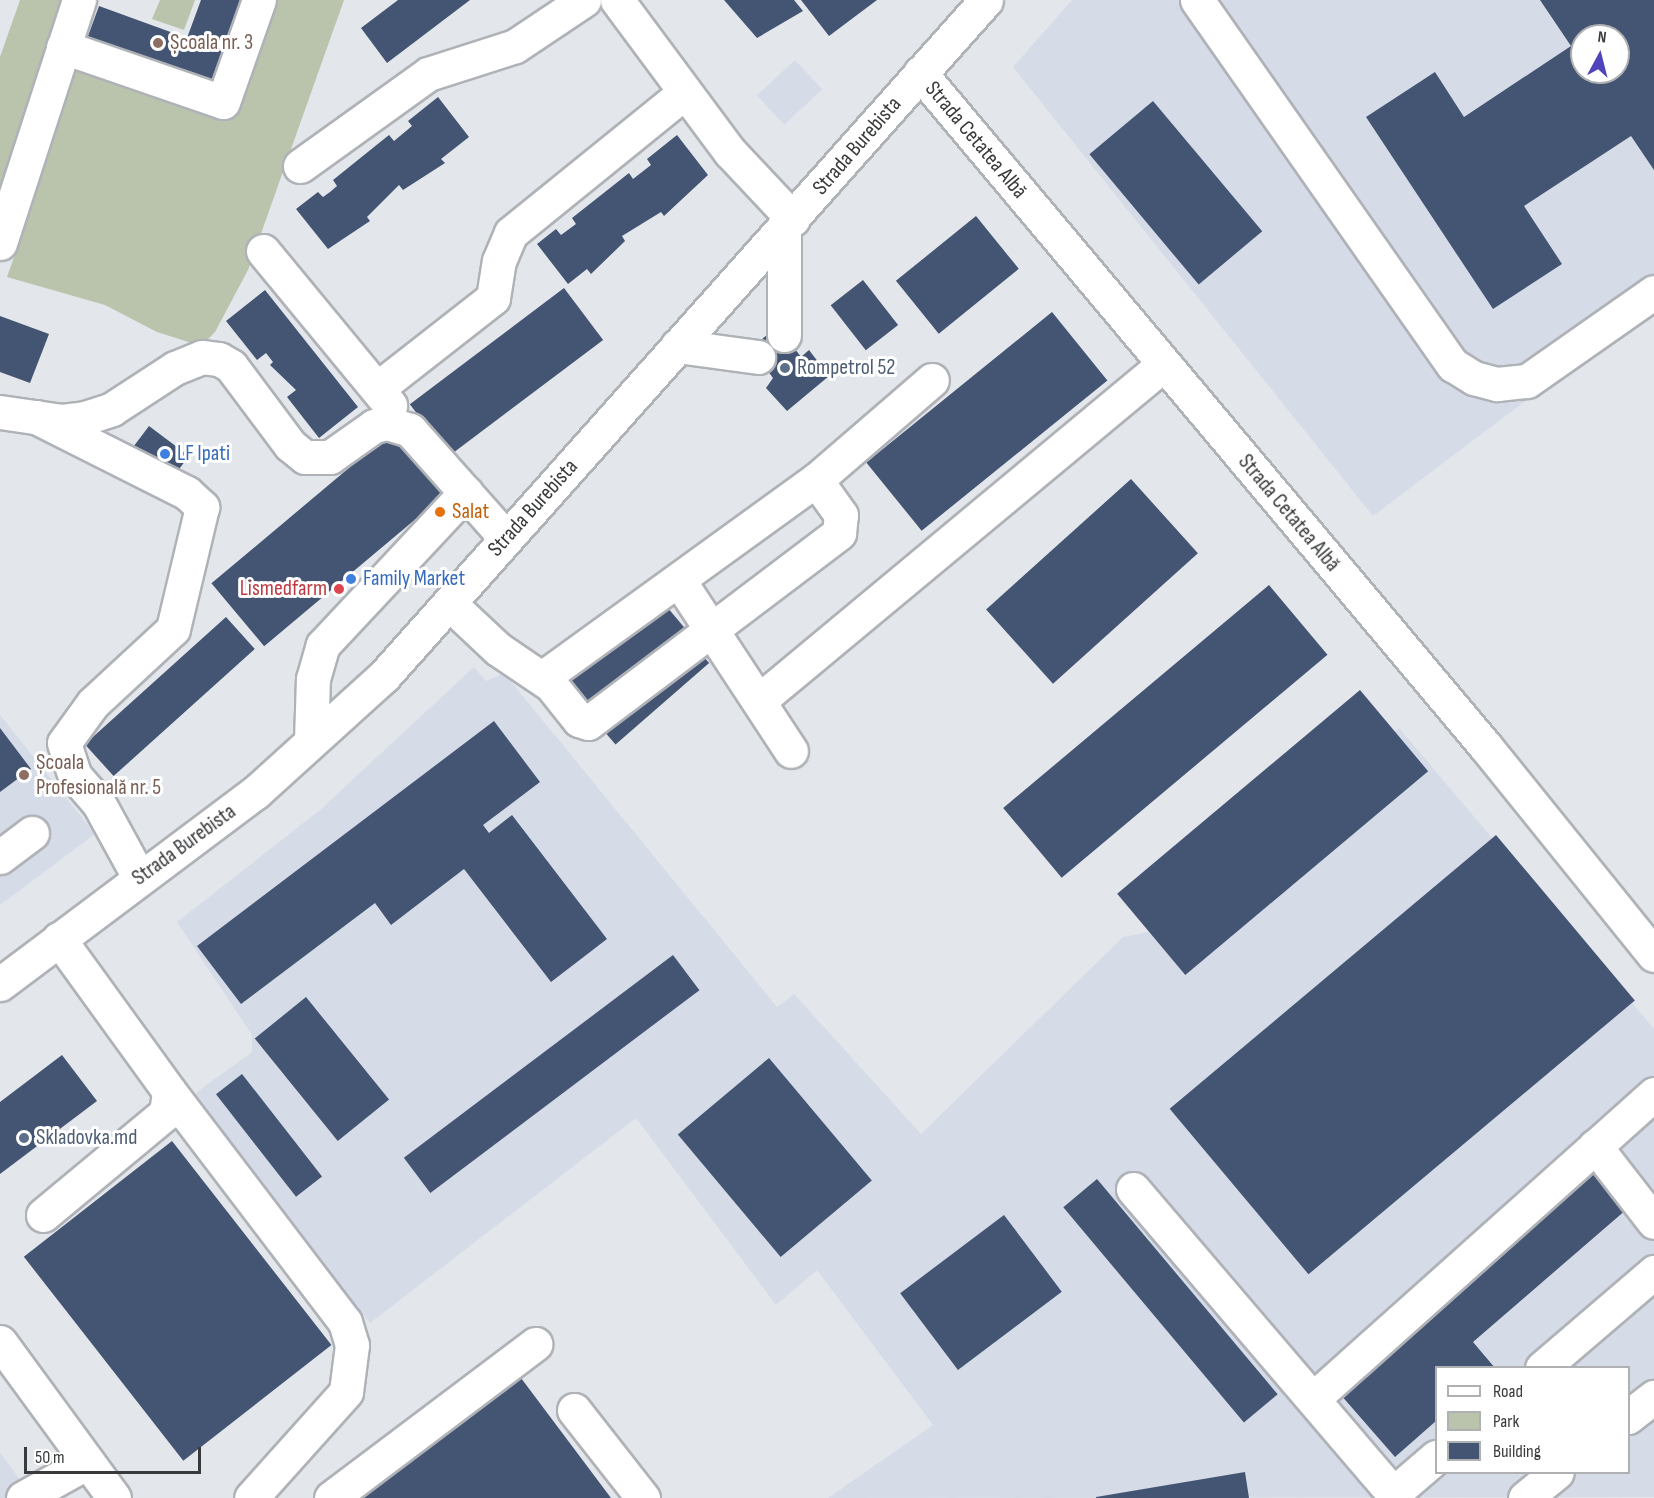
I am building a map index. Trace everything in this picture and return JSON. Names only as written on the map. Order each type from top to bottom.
[{"type":"street","points":[[0,243],[80,0]]},
{"type":"street","points":[[63,47],[223,102],[259,0]]},
{"type":"street","points":[[300,166],[428,74],[515,46],[584,0]]},
{"type":"street","points":[[617,0],[684,93],[789,224],[784,335]]},
{"type":"street","name":"Strada Burebista","points":[[2,978],[59,939],[139,877],[256,792],[384,676],[987,0]]},
{"type":"street","points":[[1197,0],[1453,365],[1474,378],[1497,384],[1527,381],[1654,291]]},
{"type":"street","name":"Strada Cetatea Albă","points":[[920,73],[1654,955]]},
{"type":"street","points":[[378,388],[493,298],[499,261],[511,233],[684,93]]},
{"type":"street","points":[[263,251],[378,388],[410,430],[506,538]]},
{"type":"street","points":[[677,346],[758,357]]},
{"type":"street","points":[[0,412],[62,421],[112,409],[175,368],[202,357],[219,359],[231,366],[290,445],[305,458],[330,457],[374,426],[387,423],[410,430]]},
{"type":"street","points":[[761,699],[1164,364]]},
{"type":"street","points":[[542,678],[680,582],[816,480],[932,380]]},
{"type":"street","points":[[36,417],[187,493],[202,507],[173,629],[93,703],[64,743],[75,776],[98,802],[139,877]]},
{"type":"street","points":[[449,603],[498,649],[542,678],[579,720],[588,723],[714,631],[843,528],[841,515],[816,480]]},
{"type":"street","points":[[311,741],[314,679],[323,645],[466,492]]},
{"type":"street","points":[[680,582],[761,699],[791,751]]},
{"type":"street","points":[[0,857],[33,833]]},
{"type":"street","points":[[59,939],[169,1091],[345,1322],[352,1345],[346,1392],[251,1498]]},
{"type":"street","points":[[43,1215],[166,1113],[169,1091]]},
{"type":"street","points":[[1314,1398],[1654,1094]]},
{"type":"street","points":[[1595,1146],[1654,1222]]},
{"type":"street","points":[[1133,1189],[1314,1398],[1395,1496],[1435,1459]]},
{"type":"street","points":[[1544,1366],[1654,1272]]},
{"type":"street","points":[[0,1342],[114,1498]]},
{"type":"street","points":[[331,1498],[535,1344]]},
{"type":"street","points":[[1630,1416],[1654,1397]]},
{"type":"street","points":[[574,1410],[643,1498]]},
{"type":"street","points":[[24,1498],[88,1462]]},
{"type":"street","points":[[1525,1498],[1556,1474]]},
{"type":"shaded area","points":[[1072,0],[1654,0],[1654,304],[1373,516],[1013,67]]},
{"type":"shaded area","points":[[795,60],[822,89],[784,125],[757,95]]},
{"type":"shaded area","points":[[474,667],[486,681],[504,673],[777,1007],[794,994],[921,1134],[1123,937],[1149,932],[1399,728],[1654,1029],[1654,1497],[828,1498],[933,1425],[817,1270],[776,1305],[636,1118],[370,1323],[285,1220],[195,1098],[197,1092],[252,1052],[252,1035],[177,922],[320,810]]},
{"type":"shaded area","name":"Școala Profesională nr. 5","points":[[0,715],[95,834],[0,905]]},
{"type":"shaded area","points":[[0,1453],[34,1498],[0,1498]]},
{"type":"green space","points":[[20,0],[72,0],[0,196],[0,57]]},
{"type":"green space","points":[[160,0],[195,0],[184,30],[152,19]]},
{"type":"green space","points":[[272,0],[344,0],[248,270],[215,332],[201,346],[157,332],[105,305],[7,277],[30,212],[20,206],[68,61],[230,108]]},
{"type":"building","name":"Școala nr. 3","points":[[201,0],[245,0],[211,93],[84,47],[99,6],[187,38]]},
{"type":"building","points":[[398,0],[470,0],[387,63],[361,28]]},
{"type":"building","points":[[724,0],[794,0],[803,11],[757,38]]},
{"type":"building","points":[[801,0],[877,0],[829,36]]},
{"type":"building","points":[[1540,0],[1654,0],[1654,170],[1631,136],[1524,206],[1562,264],[1493,309],[1366,117],[1435,72],[1464,117],[1570,47],[1570,84],[1630,84],[1630,24],[1570,24],[1570,45]]},
{"type":"building","points":[[438,97],[469,137],[441,159],[445,163],[403,190],[399,185],[367,217],[370,221],[328,249],[296,209],[318,192],[323,197],[330,192],[337,186],[333,180],[389,135],[394,141],[412,126],[408,121]]},
{"type":"building","points":[[1153,101],[1262,231],[1199,285],[1089,154]]},
{"type":"building","points":[[677,135],[708,175],[664,216],[661,212],[622,236],[625,241],[591,274],[587,269],[568,284],[537,244],[556,229],[561,235],[576,224],[572,218],[629,173],[633,179],[651,165],[647,159]]},
{"type":"building","points":[[976,216],[1019,269],[939,334],[896,281]]},
{"type":"building","points":[[863,280],[898,325],[866,350],[831,305]]},
{"type":"building","points":[[564,288],[603,340],[449,456],[410,404]]},
{"type":"building","points":[[265,290],[358,407],[319,438],[287,397],[296,390],[270,365],[273,362],[266,353],[257,360],[226,321]]},
{"type":"building","points":[[1052,312],[1107,380],[922,531],[866,462]]},
{"type":"building","points":[[0,316],[49,334],[30,383],[0,372]]},
{"type":"building","points":[[778,326],[801,357],[809,350],[829,376],[787,411],[766,388],[773,378],[751,348]]},
{"type":"building","points":[[149,426],[189,456],[174,476],[134,446]]},
{"type":"building","points":[[393,431],[446,494],[264,646],[211,583]]},
{"type":"building","points":[[1131,479],[1198,553],[1053,684],[986,609]]},
{"type":"building","points":[[1269,585],[1327,655],[1062,878],[1003,808]]},
{"type":"building","points":[[662,601],[684,628],[587,709],[565,683]]},
{"type":"building","points":[[226,617],[255,649],[114,776],[85,744]]},
{"type":"building","points":[[696,648],[709,663],[616,744],[602,729]]},
{"type":"building","points":[[1360,690],[1428,771],[1185,975],[1117,894]]},
{"type":"building","points":[[494,721],[540,782],[483,825],[489,833],[512,815],[607,939],[551,982],[464,869],[391,925],[375,903],[241,1004],[197,946]]},
{"type":"building","points":[[0,728],[31,769],[0,792]]},
{"type":"building","points":[[1496,835],[1635,1000],[1309,1274],[1170,1109]]},
{"type":"building","points":[[673,955],[699,990],[430,1193],[404,1158]]},
{"type":"building","points":[[306,997],[389,1100],[338,1141],[255,1039]]},
{"type":"building","name":"Skladovka.md","points":[[62,1055],[97,1101],[0,1174],[0,1102]]},
{"type":"building","points":[[769,1058],[872,1181],[781,1257],[678,1134]]},
{"type":"building","points":[[242,1074],[322,1176],[296,1197],[216,1094]]},
{"type":"building","points":[[172,1141],[331,1345],[183,1461],[24,1257]]},
{"type":"building","points":[[1595,1173],[1627,1209],[1473,1342],[1493,1366],[1435,1366],[1435,1422],[1395,1457],[1340,1394]]},
{"type":"building","points":[[1097,1179],[1278,1394],[1244,1423],[1063,1207]]},
{"type":"building","points":[[1004,1215],[1062,1292],[958,1370],[900,1293]]},
{"type":"building","points":[[518,1374],[611,1498],[350,1498]]},
{"type":"building","points":[[1245,1472],[1249,1498],[1096,1498],[1096,1497]]},
{"type":"place","name":"Școala nr. 3","points":[[158,43]]},
{"type":"place","name":"Rompetrol 52","points":[[785,368]]},
{"type":"place","name":"LF Ipati","points":[[165,454]]},
{"type":"place","name":"Salat","points":[[440,512]]},
{"type":"place","name":"Family Market","points":[[351,579]]},
{"type":"place","name":"Lismedfarm","points":[[339,589]]},
{"type":"place","name":"Școala Profesională nr. 5","points":[[24,775]]},
{"type":"place","name":"Skladovka.md","points":[[24,1138]]}]
